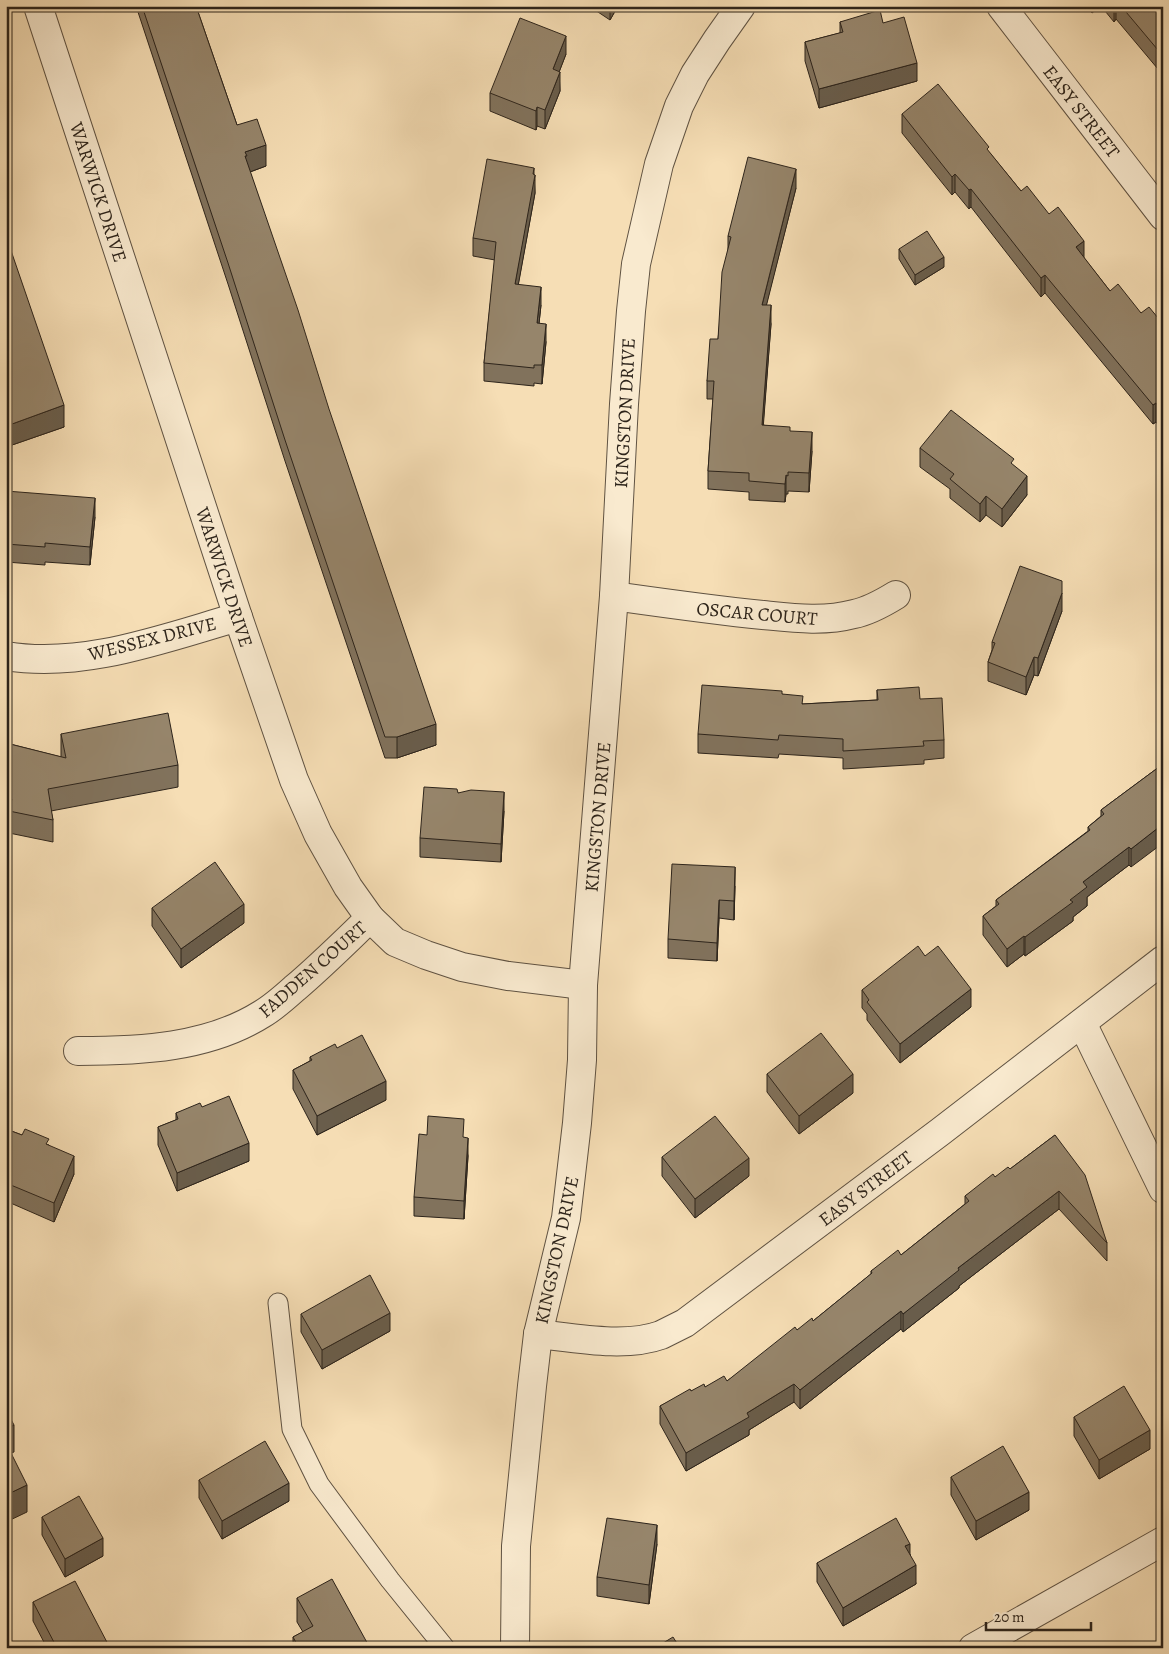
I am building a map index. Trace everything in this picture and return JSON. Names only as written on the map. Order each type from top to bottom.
[{"type":"street","name":"WARWICK DRIVE","points":[[38,6],[238,617],[298,789],[318,834],[348,887],[370,918],[395,942],[426,956],[462,966],[508,976],[583,986]]},
{"type":"street","name":"KINGSTON DRIVE","points":[[515,1648],[516,1546],[538,1334],[566,1218],[572,1174],[582,1060],[583,986],[614,596],[631,311],[636,264],[658,164],[679,106],[695,74],[741,6]]},
{"type":"street","name":"EASY STREET","points":[[1001,6],[1163,216]]},
{"type":"street","name":"OSCAR COURT","points":[[614,596],[711,610],[802,618],[832,618],[856,614],[870,609],[896,595]]},
{"type":"street","name":"WESSEX DRIVE","points":[[6,656],[18,658],[67,658],[112,652],[238,617]]},
{"type":"street","name":"FADDEN COURT","points":[[78,1051],[128,1051],[169,1046],[207,1038],[238,1027],[263,1014],[284,997],[370,918]]},
{"type":"street","name":"EASY STREET","points":[[538,1334],[603,1340],[638,1340],[660,1335],[685,1323],[893,1168],[1163,960]]},
{"type":"street","points":[[1082,1023],[1163,1189]]},
{"type":"street","points":[[973,1648],[1163,1541]]},
{"type":"lane","points":[[278,1303],[292,1429],[319,1484],[390,1580],[445,1648]]},
{"type":"building","points":[[142,6],[196,6],[237,125],[257,119],[266,145],[245,152],[247,156],[245,156],[436,724],[397,737],[385,737]]},
{"type":"building","points":[[1121,6],[1163,6],[1163,56]]},
{"type":"building","points":[[880,10],[883,23],[904,17],[917,63],[819,89],[805,42],[843,32],[840,22]]},
{"type":"building","points":[[520,18],[566,36],[553,69],[560,72],[545,110],[537,107],[536,111],[490,93]]},
{"type":"building","points":[[938,84],[989,147],[987,149],[1021,191],[1027,186],[1049,214],[1058,207],[1084,241],[1076,247],[1110,291],[1118,284],[1141,313],[1149,307],[1163,324],[1163,413],[1156,403],[1153,405],[1045,275],[1041,278],[971,189],[969,190],[955,174],[952,177],[902,114]]},
{"type":"building","points":[[748,157],[796,169],[762,305],[771,305],[762,425],[790,427],[790,431],[812,432],[809,473],[788,472],[785,484],[749,481],[749,473],[708,471],[714,381],[707,381],[710,339],[718,339],[722,272],[731,237],[728,236]]},
{"type":"building","points":[[487,159],[534,168],[533,174],[535,175],[515,284],[541,287],[537,323],[546,324],[542,365],[534,365],[534,368],[484,363],[496,242],[473,238]]},
{"type":"building","points":[[927,231],[944,257],[915,275],[899,249]]},
{"type":"building","points":[[6,236],[64,405],[12,424],[6,407]]},
{"type":"building","points":[[951,410],[1014,459],[1011,463],[1027,476],[1002,509],[986,496],[980,504],[950,479],[954,474],[920,448]]},
{"type":"building","points":[[6,491],[95,498],[90,547],[45,543],[45,547],[6,544]]},
{"type":"building","points":[[1020,566],[1062,581],[1062,593],[1038,658],[1034,657],[1026,677],[988,662],[995,643],[992,642]]},
{"type":"building","points":[[702,685],[782,691],[782,694],[803,696],[802,704],[878,700],[877,690],[919,687],[920,699],[942,698],[944,740],[923,741],[924,746],[843,751],[843,739],[779,735],[778,740],[698,734]]},
{"type":"building","points":[[168,713],[178,765],[48,789],[53,820],[9,811],[12,799],[6,798],[6,743],[66,758],[61,734]]},
{"type":"building","points":[[1163,764],[1163,824],[1083,882],[1087,887],[1070,900],[1073,902],[1007,949],[983,916],[999,904],[996,900],[1090,830],[1088,827],[1104,814],[1101,810]]},
{"type":"building","points":[[424,787],[457,789],[458,793],[471,790],[504,792],[501,844],[420,838]]},
{"type":"building","points":[[215,862],[244,904],[181,949],[152,908]]},
{"type":"building","points":[[672,864],[735,867],[734,901],[719,900],[717,943],[668,939]]},
{"type":"building","points":[[918,946],[925,956],[938,946],[971,989],[900,1044],[867,1002],[869,1000],[862,990]]},
{"type":"building","points":[[821,1033],[853,1074],[799,1116],[767,1074]]},
{"type":"building","points":[[362,1035],[386,1081],[317,1116],[293,1070],[312,1060],[310,1057],[335,1044],[337,1048]]},
{"type":"building","points":[[229,1096],[249,1143],[177,1173],[158,1127],[178,1119],[176,1113],[200,1103],[202,1107]]},
{"type":"building","points":[[428,1116],[464,1119],[463,1137],[468,1138],[464,1201],[414,1197],[419,1134],[427,1135]]},
{"type":"building","points":[[715,1116],[749,1158],[695,1199],[662,1157]]},
{"type":"building","points":[[6,1129],[22,1135],[25,1129],[49,1139],[46,1144],[74,1156],[54,1203],[6,1183]]},
{"type":"building","points":[[1055,1135],[1085,1175],[1107,1243],[1059,1191],[958,1268],[959,1270],[903,1314],[901,1311],[800,1390],[794,1384],[747,1413],[749,1417],[686,1453],[660,1406],[690,1389],[691,1391],[704,1384],[705,1387],[724,1376],[727,1381],[795,1327],[797,1330],[812,1318],[813,1321],[898,1250],[901,1255],[969,1201],[965,1196],[993,1174],[995,1177],[1008,1167],[1010,1169]]},
{"type":"building","points":[[370,1275],[390,1313],[322,1350],[301,1314]]},
{"type":"building","points":[[1124,1386],[1150,1430],[1099,1460],[1074,1417]]},
{"type":"building","points":[[6,1410],[14,1425],[6,1429]]},
{"type":"building","points":[[265,1441],[289,1483],[222,1521],[199,1480]]},
{"type":"building","points":[[6,1443],[27,1485],[6,1495]]},
{"type":"building","points":[[1003,1446],[1029,1492],[976,1521],[951,1477]]},
{"type":"building","points":[[79,1496],[103,1538],[65,1559],[42,1517]]},
{"type":"building","points":[[607,1518],[657,1525],[649,1585],[597,1577]]},
{"type":"building","points":[[896,1518],[910,1544],[905,1546],[916,1565],[843,1608],[817,1563]]},
{"type":"building","points":[[332,1579],[370,1648],[299,1648],[293,1637],[313,1626],[297,1598]]},
{"type":"building","points":[[75,1581],[110,1648],[57,1648],[33,1602]]},
{"type":"building","points":[[673,1637],[680,1648],[655,1648]]},
{"type":"building","points":[[643,1644],[646,1648],[635,1648]]}]
